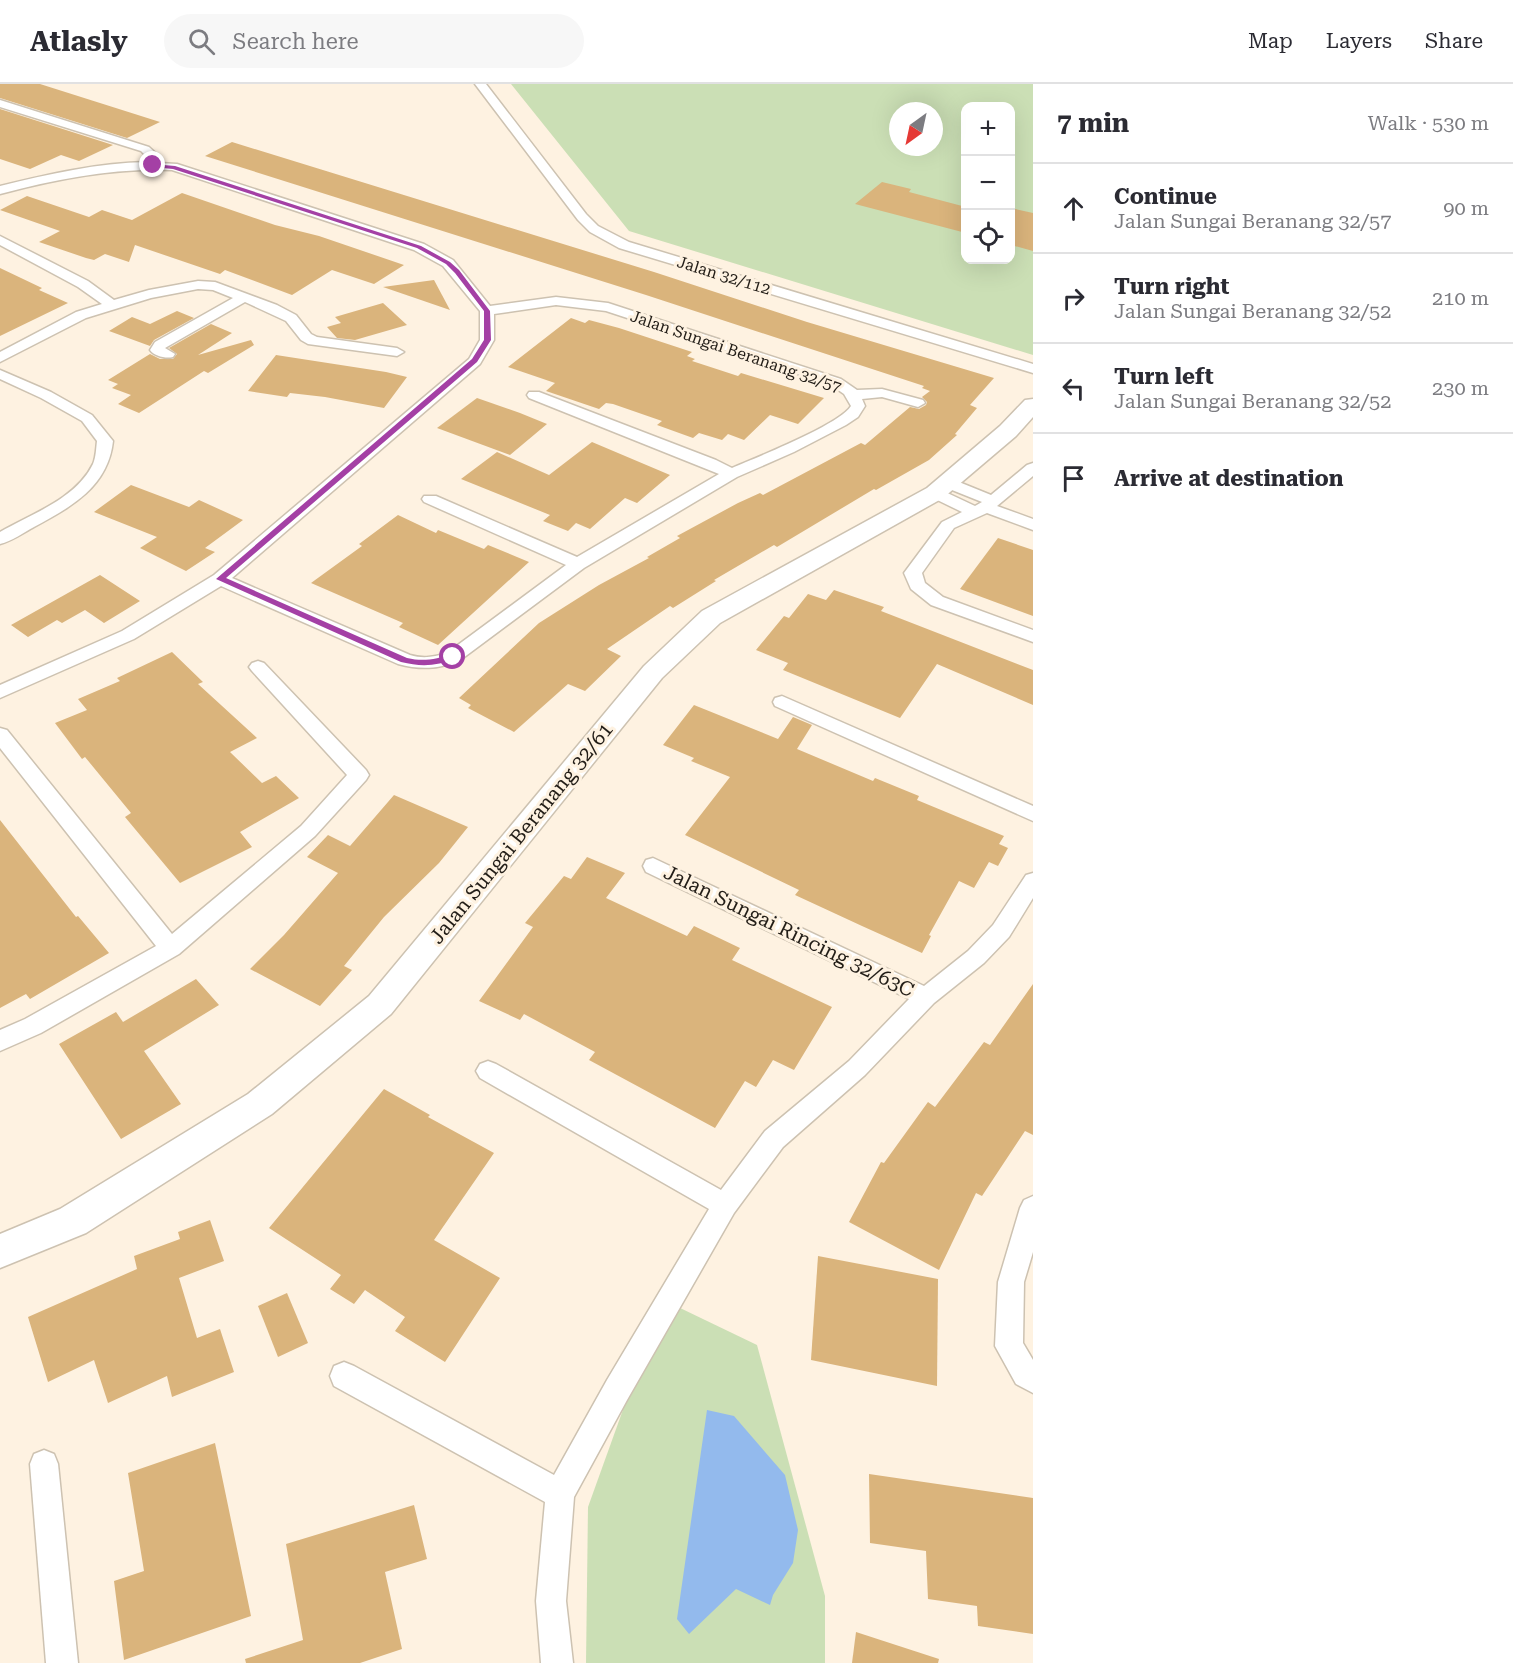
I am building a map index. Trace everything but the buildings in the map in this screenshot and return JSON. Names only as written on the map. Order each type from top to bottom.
[{"type":"street","name":"Jalan 32/112","points":[[480,84],[582,217],[594,229],[614,240],[624,245],[1033,369]]},
{"type":"street","points":[[0,103],[145,149],[154,157],[153,165]]},
{"type":"street","points":[[0,190],[63,175],[153,165],[173,167],[419,247],[453,267],[487,311],[487,340],[475,361],[220,579],[128,635],[0,692]]},
{"type":"street","points":[[0,240],[83,284],[112,304]]},
{"type":"street","points":[[0,358],[81,315],[112,304],[182,286],[198,285],[215,286],[291,318],[306,337],[313,341],[397,352]]},
{"type":"street","points":[[168,354],[157,350],[160,345],[244,297]]},
{"type":"street","name":"Jalan Sungai Beranang 32/57","points":[[220,579],[404,660],[420,664],[439,662],[459,653],[578,564],[731,474],[789,449],[853,414],[858,406],[854,394],[847,387],[836,382],[608,307],[556,301],[487,311]]},
{"type":"street","points":[[0,374],[46,395],[87,418],[105,441],[102,463],[86,485],[56,507],[0,539]]},
{"type":"street","points":[[854,394],[882,393],[918,403]]},
{"type":"street","points":[[534,395],[710,463],[731,474]]},
{"type":"street","name":"Jalan Sungai Beranang 32/61","points":[[0,1251],[73,1221],[260,1104],[380,1005],[653,672],[711,617],[941,488],[1008,432],[1033,405]]},
{"type":"street","points":[[1033,468],[984,507],[948,525],[913,573],[917,585],[937,601],[1033,636]]},
{"type":"street","points":[[941,488],[1033,525]]},
{"type":"street","points":[[430,499],[578,564]]},
{"type":"street","points":[[0,528],[18,528]]},
{"type":"street","points":[[0,1041],[33,1026],[171,948],[308,831],[359,775],[258,667]]},
{"type":"street","points":[[782,702],[1033,814]]},
{"type":"street","points":[[0,735],[171,948]]},
{"type":"street","name":"Jalan Sungai Rincing 32/63C","points":[[653,866],[926,997]]},
{"type":"street","points":[[557,1663],[551,1601],[560,1494],[617,1390],[725,1205],[774,1139],[857,1068],[926,997],[976,957],[1001,930],[1033,881]]},
{"type":"street","points":[[488,1071],[725,1205]]},
{"type":"street","points":[[1029,1376],[1009,1346],[1011,1282],[1033,1208]]},
{"type":"street","points":[[344,1376],[560,1494]]},
{"type":"street","points":[[44,1464],[62,1663]]},
{"type":"green space","points":[[511,84],[1033,84],[1033,355],[629,231]]},
{"type":"green space","points":[[678,1307],[757,1345],[825,1596],[825,1663],[586,1663],[588,1507],[629,1393]]},
{"type":"water","points":[[707,1410],[734,1416],[785,1475],[798,1530],[793,1563],[773,1595],[770,1605],[736,1589],[689,1634],[677,1619]]},
{"type":"route","points":[[153,165],[173,167],[419,247],[437,256],[457,271],[487,311],[487,340],[475,361],[220,579],[404,660],[420,664],[439,662],[453,657]]}]
